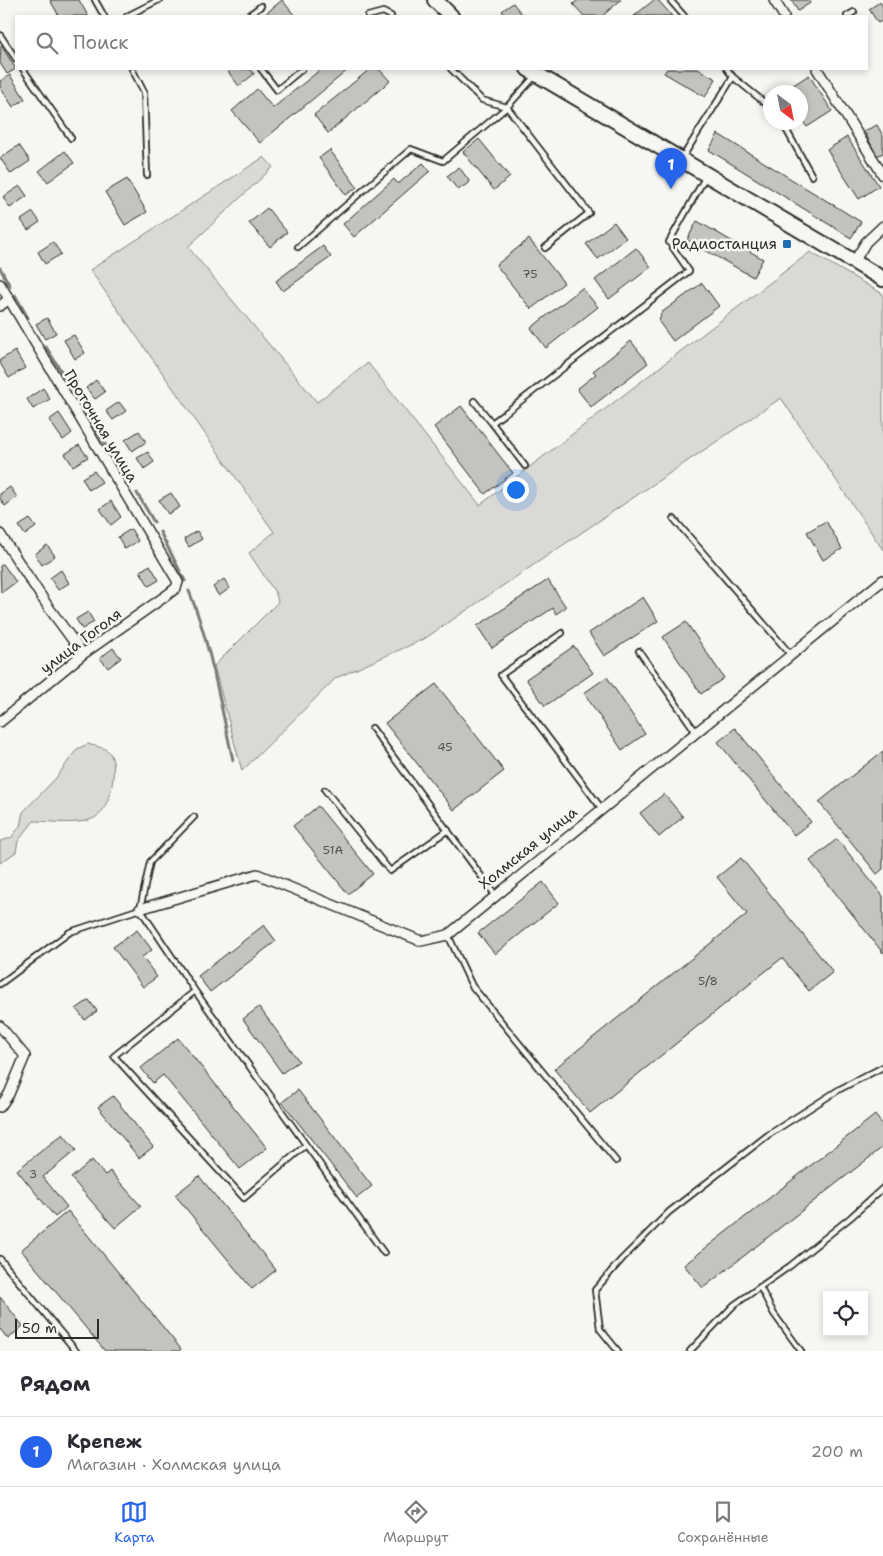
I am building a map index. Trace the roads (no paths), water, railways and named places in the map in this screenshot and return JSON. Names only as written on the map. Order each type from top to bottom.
[{"type":"main road","points":[[435,0],[450,15]]},
{"type":"main road","points":[[532,72],[883,279]]},
{"type":"street","points":[[774,0],[783,15]]},
{"type":"street","points":[[818,70],[883,176]]},
{"type":"street","points":[[854,262],[866,242],[883,226]]},
{"type":"street","name":"Проточная улица","points":[[0,284],[178,582]]},
{"type":"street","points":[[0,306],[9,299]]},
{"type":"street","points":[[0,534],[49,608],[83,654]]},
{"type":"street","name":"Холмская улица","points":[[140,909],[257,874],[421,941],[448,935],[883,580]]},
{"type":"street","name":"улица Гоголя","points":[[0,722],[83,654],[176,588],[178,582]]},
{"type":"street","points":[[0,1026],[25,1056],[9,1094],[0,1107]]},
{"type":"lane","points":[[95,0],[103,15]]},
{"type":"lane","points":[[130,15],[159,0]]},
{"type":"lane","points":[[670,0],[683,15]]},
{"type":"lane","points":[[249,15],[261,6]]},
{"type":"lane","points":[[372,15],[383,12],[389,15]]},
{"type":"lane","points":[[849,15],[854,12]]},
{"type":"lane","points":[[0,35],[15,58]]},
{"type":"lane","points":[[24,70],[71,138]]},
{"type":"lane","points":[[133,70],[144,92],[146,175]]},
{"type":"lane","points":[[261,70],[277,90],[301,70]]},
{"type":"lane","points":[[452,70],[482,100],[507,107],[590,213],[545,248]]},
{"type":"lane","points":[[727,70],[763,101]]},
{"type":"lane","points":[[298,247],[411,149],[443,161],[507,107],[532,72]]},
{"type":"lane","points":[[681,160],[733,77]]},
{"type":"lane","points":[[786,130],[812,176]]},
{"type":"lane","points":[[492,423],[689,271],[669,242],[706,174]]},
{"type":"lane","points":[[474,401],[525,466]]},
{"type":"lane","points":[[674,519],[791,655]]},
{"type":"lane","points":[[562,633],[501,675],[602,809]]},
{"type":"lane","points":[[638,651],[696,732]]},
{"type":"lane","points":[[372,728],[496,896]]},
{"type":"lane","points":[[326,790],[390,871],[448,830]]},
{"type":"lane","points":[[194,818],[150,862],[140,909],[195,991],[384,1253]]},
{"type":"lane","points":[[0,984],[70,932],[140,909]]},
{"type":"lane","points":[[448,935],[472,986],[616,1161]]},
{"type":"lane","points":[[195,991],[114,1056],[244,1198],[306,1145]]},
{"type":"lane","points":[[618,1351],[600,1329],[596,1290],[622,1259],[669,1212],[768,1135],[840,1089],[883,1067]]},
{"type":"lane","points":[[690,1351],[734,1306],[790,1266],[883,1188]]},
{"type":"lane","points":[[0,1259],[76,1351]]},
{"type":"lane","points":[[760,1287],[774,1314],[801,1351]]},
{"type":"waterway","points":[[0,268],[10,286]]},
{"type":"waterway","points":[[15,295],[28,318]]},
{"type":"waterway","points":[[46,347],[73,390]]},
{"type":"waterway","points":[[86,415],[131,484]]},
{"type":"waterway","points":[[137,493],[154,522]]},
{"type":"waterway","points":[[160,532],[185,581]]},
{"type":"waterway","points":[[189,591],[209,653],[233,760]]},
{"type":"place","name":"Крепеж","points":[[671,189]]},
{"type":"place","name":"Радиостанция","points":[[787,244]]}]
